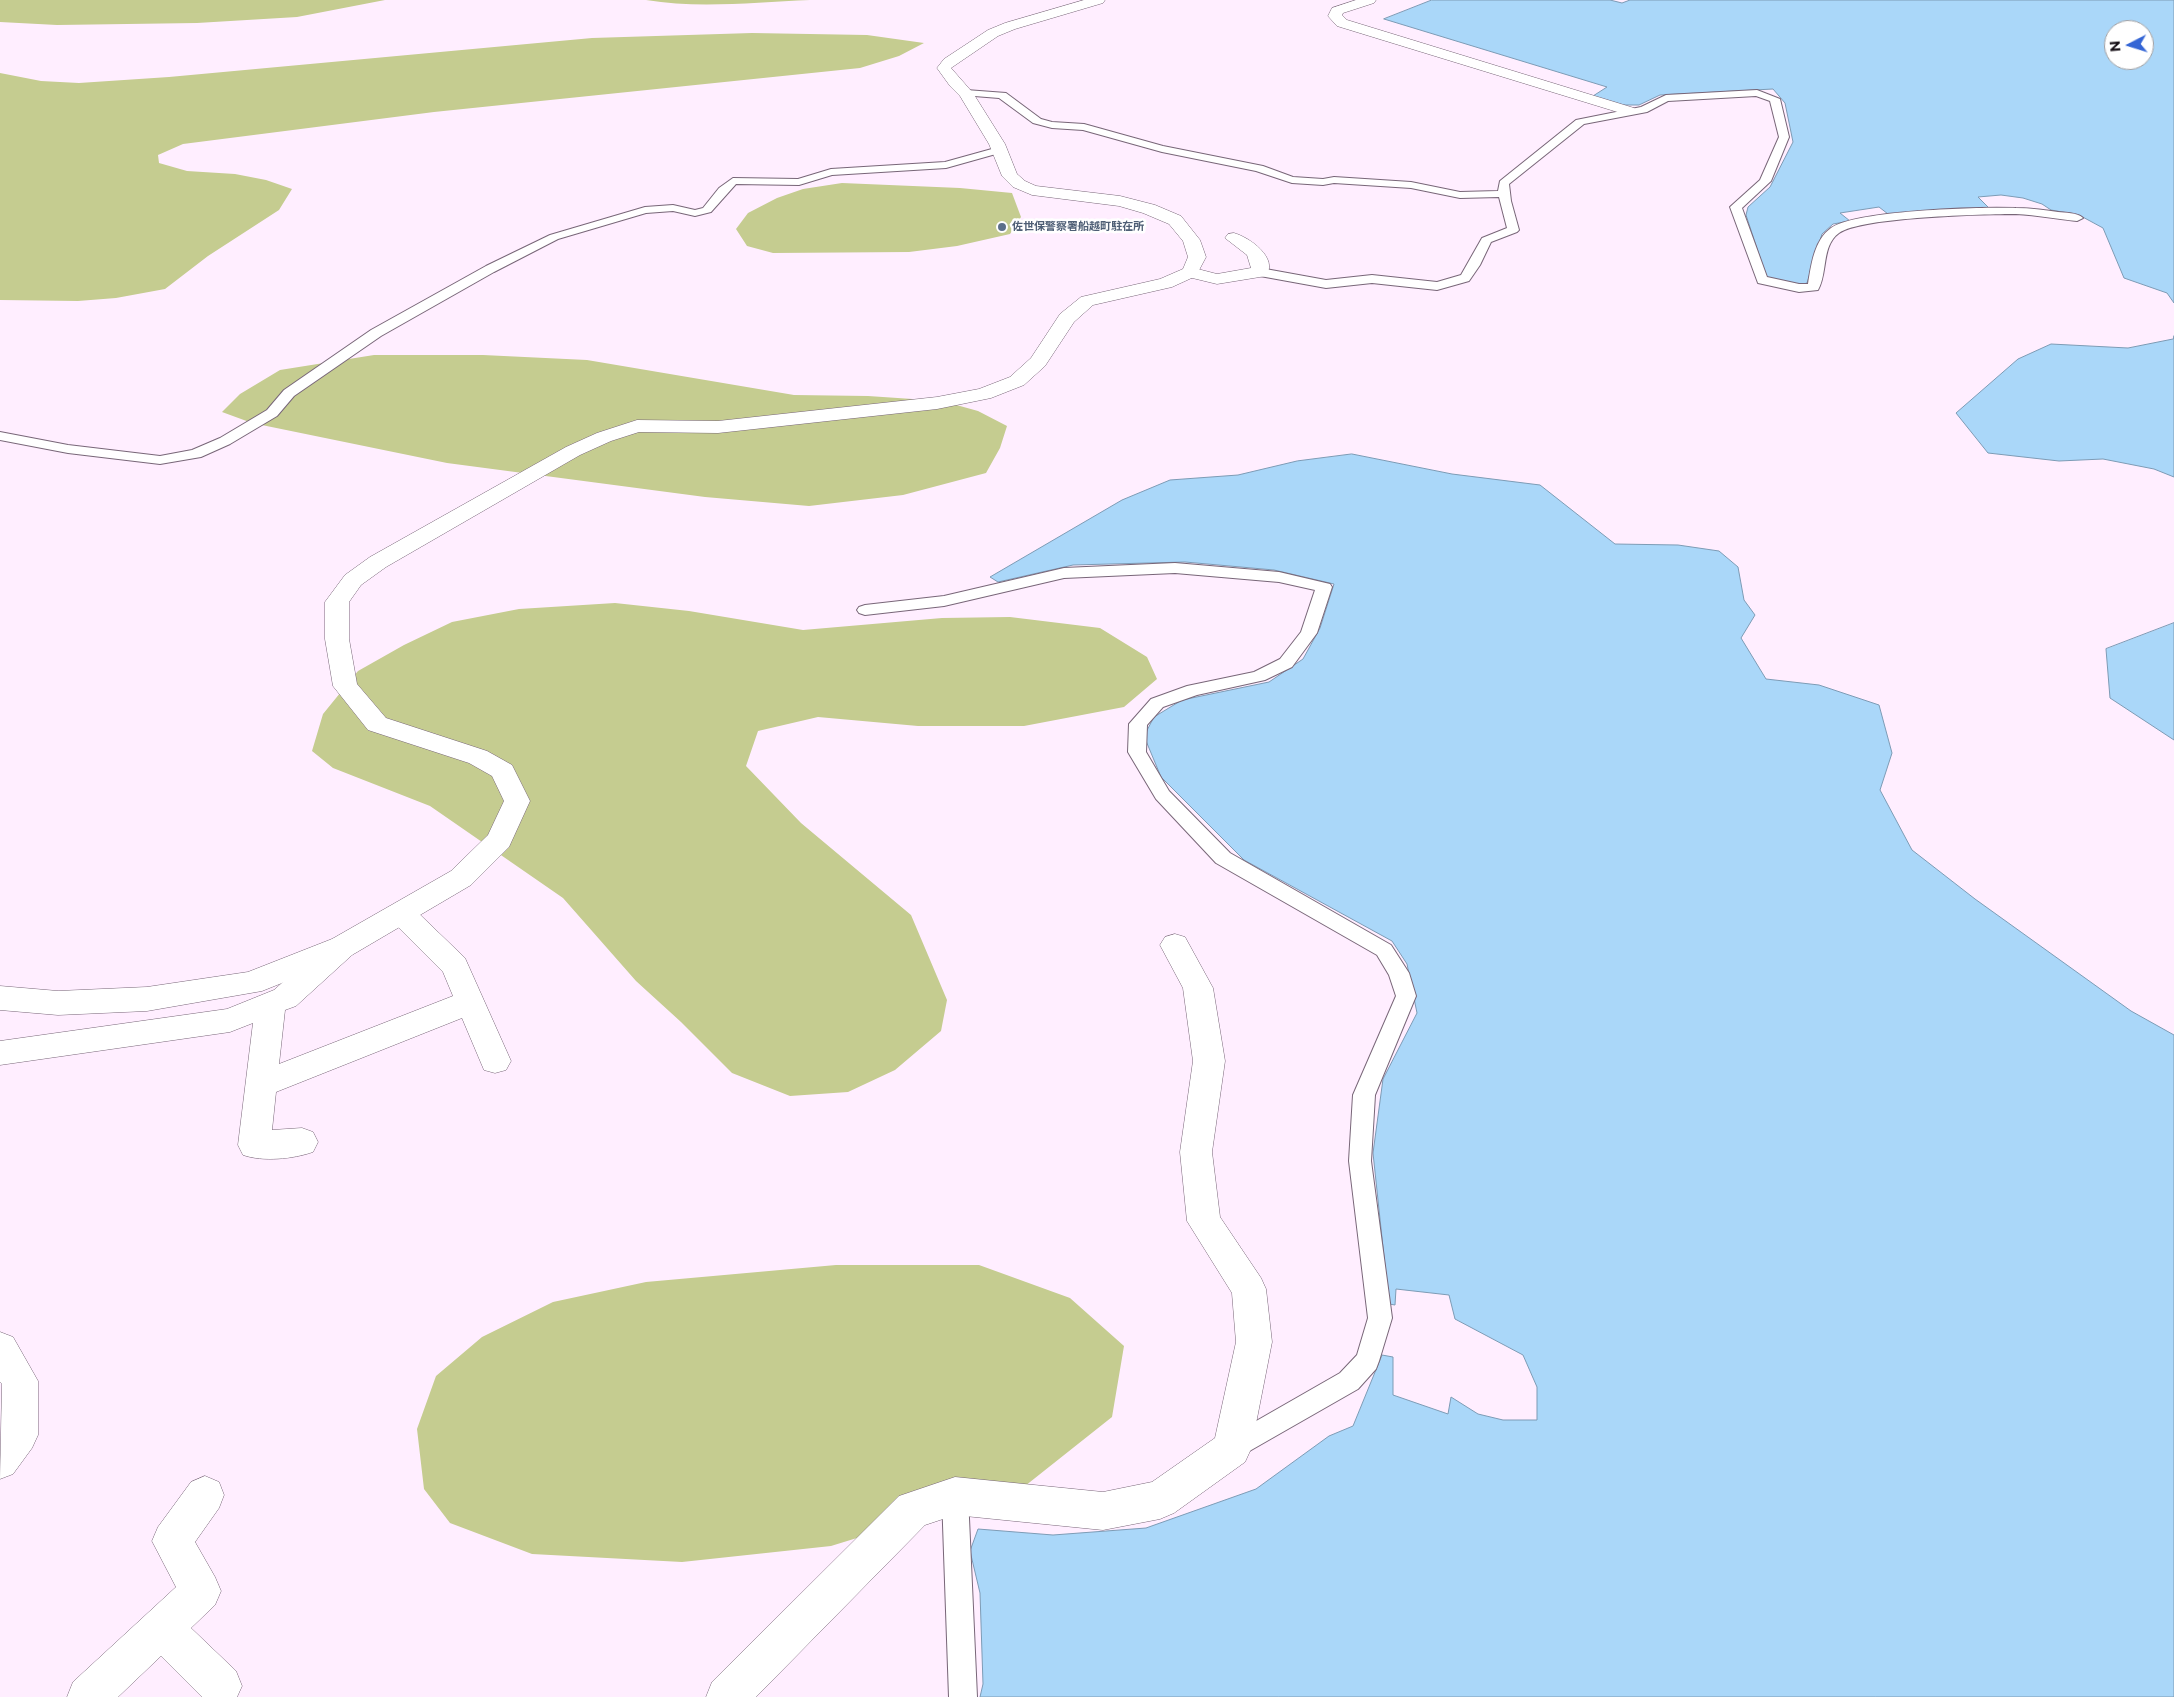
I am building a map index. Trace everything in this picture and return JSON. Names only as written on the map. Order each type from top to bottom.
[{"type":"street","points":[[1098,0],[1010,26],[993,33],[949,62],[944,68],[946,73],[966,93],[998,144],[1010,176],[1019,184],[1032,190],[1120,200],[1175,220],[1191,240],[1197,257],[1190,272]]},
{"type":"street","points":[[1369,0],[1337,11],[1335,16],[1342,23],[1629,111]]},
{"type":"street","points":[[0,998],[58,1003],[157,998],[251,983],[342,948],[461,878],[499,840],[517,801],[503,771],[478,757],[377,724],[345,686],[338,639],[337,602],[353,580],[378,562],[556,461],[604,437],[637,426],[718,427],[937,403],[984,394],[1017,381],[1038,362],[1067,318],[1087,301],[1166,283],[1190,272],[1217,278],[1260,272],[1261,264],[1256,254],[1234,238]]},
{"type":"street","points":[[401,913],[455,966],[495,1061]]},
{"type":"street","points":[[727,1697],[913,1510],[955,1496],[1103,1511],[1160,1500],[1232,1449],[1254,1342],[1249,1289],[1204,1220],[1196,1152],[1209,1061],[1198,988],[1175,945]]},
{"type":"street","points":[[0,1052],[230,1020],[285,998],[342,948]]},
{"type":"street","points":[[261,1085],[470,1002]]},
{"type":"street","points":[[271,1004],[254,1145],[302,1142]]},
{"type":"street","points":[[0,1349],[20,1381],[18,1435],[0,1461]]},
{"type":"street","points":[[88,1697],[201,1591],[172,1541],[205,1495]]},
{"type":"street","points":[[161,1628],[221,1686]]},
{"type":"lane","points":[[966,93],[1002,95],[1037,121],[1052,125],[1084,127],[1162,149],[1259,168],[1292,180],[1323,182],[1334,180],[1411,185],[1460,195],[1502,194]]},
{"type":"lane","points":[[1260,272],[1326,284],[1372,279],[1437,286],[1465,278],[1474,265],[1486,240],[1513,230],[1510,211],[1502,194],[1504,183],[1580,122],[1629,111],[1643,110],[1666,98],[1757,93],[1774,99],[1784,137],[1765,181],[1736,207],[1762,280],[1798,288],[1814,287],[1820,254],[1834,231],[1842,225],[1891,217],[2017,211],[2077,218]]},
{"type":"lane","points":[[0,436],[68,449],[160,460],[196,454],[225,441],[272,413],[289,393],[376,333],[490,269],[554,237],[644,210],[673,208],[694,214],[707,210],[733,181],[799,182],[832,172],[946,165],[999,150]]},
{"type":"lane","points":[[865,610],[944,601],[1064,573],[1175,568],[1279,577],[1324,587],[1309,633],[1286,663],[1259,676],[1193,690],[1157,703],[1138,724],[1137,752],[1162,795],[1217,851],[1224,858],[1384,950],[1399,973],[1406,996],[1364,1095],[1360,1161],[1380,1318],[1367,1361],[1349,1381],[1232,1449]]},
{"type":"lane","points":[[955,1496],[963,1697]]},
{"type":"green space","points":[[0,0],[385,0],[297,17],[197,23],[57,25],[0,22]]},
{"type":"green space","points":[[646,0],[810,0],[686,4]]},
{"type":"green space","points":[[752,33],[867,35],[924,43],[899,56],[860,68],[434,112],[183,144],[158,155],[159,163],[187,171],[235,174],[266,180],[292,189],[279,210],[208,256],[165,289],[116,298],[78,301],[0,300],[0,73],[41,81],[79,83],[169,77],[592,38]]},
{"type":"green space","points":[[842,183],[960,188],[1012,193],[1021,217],[1010,234],[957,246],[909,252],[773,253],[747,246],[736,229],[748,213],[777,198],[803,189]]},
{"type":"green space","points":[[374,355],[483,355],[587,360],[794,395],[868,396],[942,401],[978,411],[1007,426],[1000,448],[986,473],[903,495],[809,506],[705,497],[447,463],[252,423],[222,412],[240,394],[280,370]]},
{"type":"green space","points":[[615,603],[689,611],[803,630],[942,618],[1010,617],[1100,628],[1147,657],[1157,679],[1124,707],[1024,726],[918,726],[818,717],[758,731],[746,766],[801,823],[911,915],[947,1000],[941,1031],[895,1070],[848,1092],[790,1096],[732,1073],[681,1022],[636,981],[563,898],[430,806],[333,768],[312,751],[323,714],[358,671],[404,645],[452,622],[519,609]]},
{"type":"green space","points":[[836,1265],[979,1265],[1070,1298],[1124,1346],[1112,1417],[1025,1486],[831,1546],[682,1562],[532,1554],[450,1523],[424,1489],[417,1429],[436,1376],[482,1337],[553,1302],[646,1282]]},
{"type":"water","points":[[1432,0],[1610,0],[1622,3],[1630,0],[2174,0],[2174,303],[2167,293],[2124,278],[2103,228],[2079,215],[2051,210],[2042,204],[2023,198],[2001,195],[1978,197],[1990,209],[1888,214],[1879,207],[1840,213],[1850,221],[1833,224],[1822,234],[1807,283],[1792,285],[1775,281],[1766,276],[1746,215],[1748,207],[1770,187],[1793,142],[1785,103],[1773,89],[1660,95],[1639,105],[1623,105],[1593,96],[1607,87],[1384,19]]},
{"type":"water","points":[[2174,336],[2174,477],[2154,469],[2103,459],[2059,461],[1988,453],[1956,413],[2018,359],[2051,344],[2128,348],[2173,339]]},
{"type":"water","points":[[1352,454],[1452,474],[1540,485],[1615,544],[1678,545],[1719,551],[1738,567],[1744,600],[1755,615],[1741,638],[1766,679],[1819,685],[1879,705],[1892,753],[1880,790],[1912,850],[1975,899],[2131,1011],[2174,1035],[2174,1697],[980,1697],[983,1684],[980,1593],[970,1551],[978,1529],[1053,1535],[1146,1528],[1256,1489],[1329,1436],[1353,1426],[1382,1355],[1393,1357],[1393,1395],[1448,1414],[1451,1397],[1478,1414],[1503,1420],[1537,1420],[1537,1387],[1523,1355],[1455,1319],[1449,1295],[1396,1289],[1395,1305],[1389,1304],[1373,1153],[1383,1079],[1417,1013],[1407,964],[1392,941],[1244,860],[1161,777],[1144,736],[1154,717],[1182,700],[1269,682],[1303,659],[1320,628],[1334,584],[1274,570],[1185,562],[1073,565],[998,582],[990,577],[1122,500],[1170,480],[1238,475],[1297,461]]},
{"type":"water","points":[[2174,623],[2174,740],[2110,698],[2106,649]]},
{"type":"place","name":"佐世保警察署船越町駐在所","points":[[1002,227]]}]
